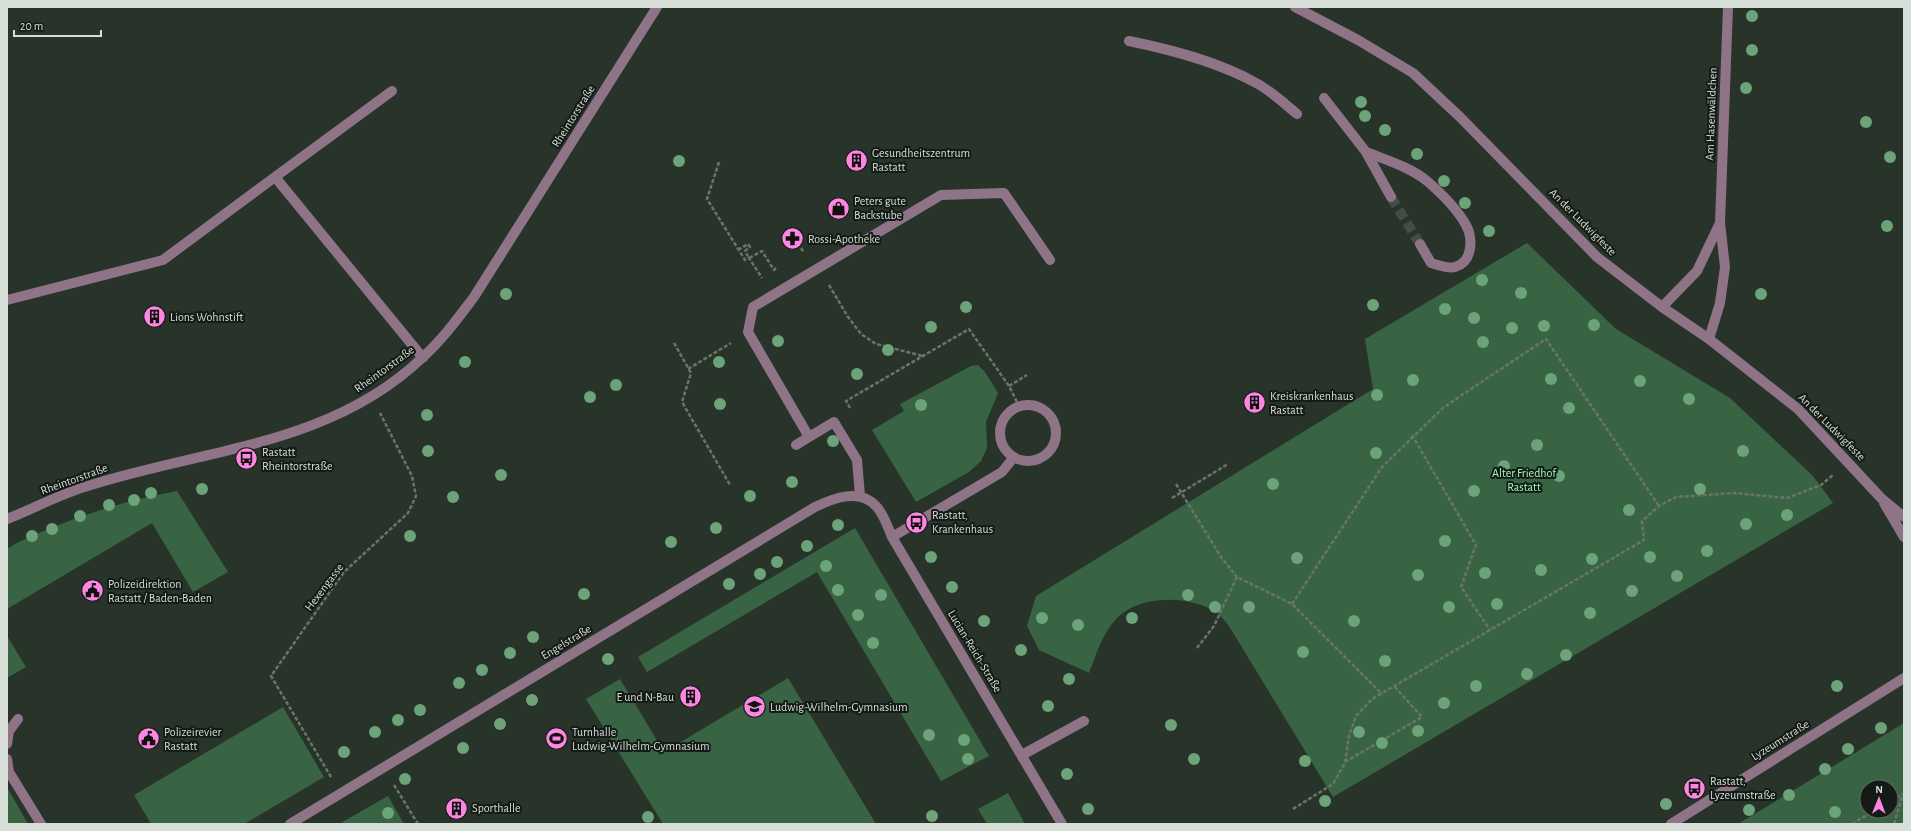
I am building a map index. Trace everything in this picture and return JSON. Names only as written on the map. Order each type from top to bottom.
[{"type":"street","name":"Rheintorstraße","points":[[7,519],[90,485],[272,439],[315,426],[348,411],[396,380],[423,358],[448,331],[474,297],[657,7]]},
{"type":"street","name":"An der Ludwigfeste","points":[[1295,7],[1358,40],[1413,73],[1460,117],[1597,257],[1662,307],[1709,339],[1798,409],[1881,498],[1904,517]]},
{"type":"street","name":"Am Hasenwäldchen","points":[[1709,339],[1720,303],[1725,267],[1720,223],[1728,7]]},
{"type":"street","points":[[1129,42],[1172,50],[1223,68],[1259,84],[1297,114]]},
{"type":"street","points":[[7,300],[163,260],[392,91]]},
{"type":"street","points":[[1324,98],[1366,152],[1391,197]]},
{"type":"street","points":[[1366,152],[1402,167],[1426,181],[1459,216],[1466,226],[1471,238],[1468,258],[1463,263],[1454,267],[1431,263],[1420,244]]},
{"type":"street","points":[[275,178],[423,358]]},
{"type":"street","points":[[809,437],[748,332],[753,307],[941,195],[1004,193],[1050,260]]},
{"type":"street","name":"Am Hasenwäldchen","points":[[1662,307],[1697,271],[1720,223]]},
{"type":"street","points":[[1031,405],[1042,408],[1051,416],[1057,432],[1052,449],[1043,457],[1032,461],[1020,460],[1014,457],[1003,445],[1000,428],[1005,417],[1013,409],[1019,406],[1031,405]]},
{"type":"street","points":[[796,445],[834,422],[857,460],[860,496]]},
{"type":"street","points":[[892,537],[1002,472],[1014,457]]},
{"type":"street","name":"Engelstraße","points":[[290,824],[815,507],[845,496],[860,496]]},
{"type":"street","name":"Lucian-Reich-Straße","points":[[860,496],[877,507],[892,537],[1062,824]]},
{"type":"street","name":"An der Ludwigfeste","points":[[1881,498],[1904,537]]},
{"type":"street","name":"Lyzeumstraße","points":[[1671,824],[1904,678]]},
{"type":"street","points":[[7,744],[9,731],[18,719]]},
{"type":"street","points":[[1022,755],[1084,721]]},
{"type":"street","points":[[7,759],[9,772],[41,824]]},
{"type":"path","points":[[719,162],[707,199],[745,260],[762,251],[774,270],[780,266]]},
{"type":"path","points":[[738,250],[748,244],[750,248],[744,251],[773,295]]},
{"type":"path","points":[[801,248],[804,253]]},
{"type":"path","points":[[798,256],[810,249]]},
{"type":"path","points":[[818,268],[848,317],[861,334],[876,344],[923,356]]},
{"type":"path","points":[[854,414],[846,401],[969,329],[1009,386],[1019,406]]},
{"type":"path","points":[[1292,604],[1382,467],[1412,436],[1444,407],[1546,339],[1659,506]]},
{"type":"path","points":[[674,343],[691,373],[682,402],[730,485]]},
{"type":"path","points":[[688,369],[721,349]]},
{"type":"path","points":[[1009,386],[1027,375]]},
{"type":"path","name":"Hexengasse","points":[[340,793],[271,676],[344,572],[408,513],[416,496],[412,476],[372,396]]},
{"type":"path","points":[[1412,436],[1476,545],[1461,587],[1490,630]]},
{"type":"path","points":[[1172,498],[1228,464]]},
{"type":"path","points":[[1176,484],[1221,558],[1237,576],[1292,604],[1382,694]]},
{"type":"path","points":[[1293,809],[1333,784],[1345,763],[1349,736],[1356,716],[1372,699],[1644,540],[1642,521],[1659,506],[1676,497],[1700,494],[1735,493],[1787,498],[1821,485]]},
{"type":"path","points":[[1197,648],[1214,626],[1237,576]]},
{"type":"path","points":[[1345,763],[1422,717],[1394,686]]},
{"type":"path","points":[[384,768],[418,824]]},
{"type":"path","points":[[1894,824],[1904,793]]},
{"type":"green space","name":"Alter Friedhof Rastatt","points":[[1527,243],[1616,329],[1730,398],[1813,476],[1833,503],[1333,797],[1229,626],[1216,612],[1205,606],[1179,600],[1164,600],[1151,601],[1126,611],[1116,619],[1107,631],[1089,673],[1039,650],[1027,626],[1036,596],[1373,389],[1365,339]]},
{"type":"green space","points":[[978,365],[985,372],[998,393],[986,422],[987,448],[981,461],[969,472],[916,502],[872,430],[904,411],[900,404],[971,366]]},
{"type":"green space","points":[[177,491],[228,572],[193,592],[152,523],[7,609],[7,549],[29,537],[82,516],[113,506]]},
{"type":"green space","points":[[855,528],[989,756],[941,781],[817,572],[647,672],[638,657]]},
{"type":"green space","points":[[7,636],[26,667],[7,678]]},
{"type":"green space","points":[[788,678],[876,824],[663,824],[586,699],[620,679],[664,752]]},
{"type":"green space","points":[[283,707],[324,777],[244,824],[151,824],[134,795]]},
{"type":"green space","points":[[1904,723],[1904,824],[1738,824]]},
{"type":"green space","points":[[7,787],[28,824],[7,824]]},
{"type":"green space","points":[[1008,793],[1025,824],[987,824],[978,809]]},
{"type":"green space","points":[[388,796],[404,824],[339,824]]},
{"type":"tunnel","points":[[1391,197],[1420,244]]},
{"type":"place","name":"Gesundheitszentrum Rastatt","points":[[857,160]]},
{"type":"place","name":"Peters gute Backstube","points":[[839,208]]},
{"type":"place","name":"Rossi-Apotheke","points":[[793,239]]},
{"type":"place","name":"Lions Wohnstift","points":[[155,317]]},
{"type":"place","name":"Kreiskrankenhaus Rastatt","points":[[1254,403]]},
{"type":"place","name":"Rastatt Rheintorstraße","points":[[247,459]]},
{"type":"place","name":"Rastatt, Krankenhaus","points":[[917,522]]},
{"type":"place","name":"Polizeidirektion Rastatt / Baden-Baden","points":[[93,591]]},
{"type":"place","name":"E und N-Bau","points":[[690,697]]},
{"type":"place","name":"Ludwig-Wilhelm-Gymnasium","points":[[754,707]]},
{"type":"place","name":"Polizeirevier Rastatt","points":[[149,739]]},
{"type":"place","name":"Turnhalle Ludwig-Wilhelm-Gymnasium","points":[[557,739]]},
{"type":"place","name":"Rastatt, Lyzeumstraße","points":[[1694,788]]},
{"type":"place","name":"Sporthalle","points":[[456,808]]}]
